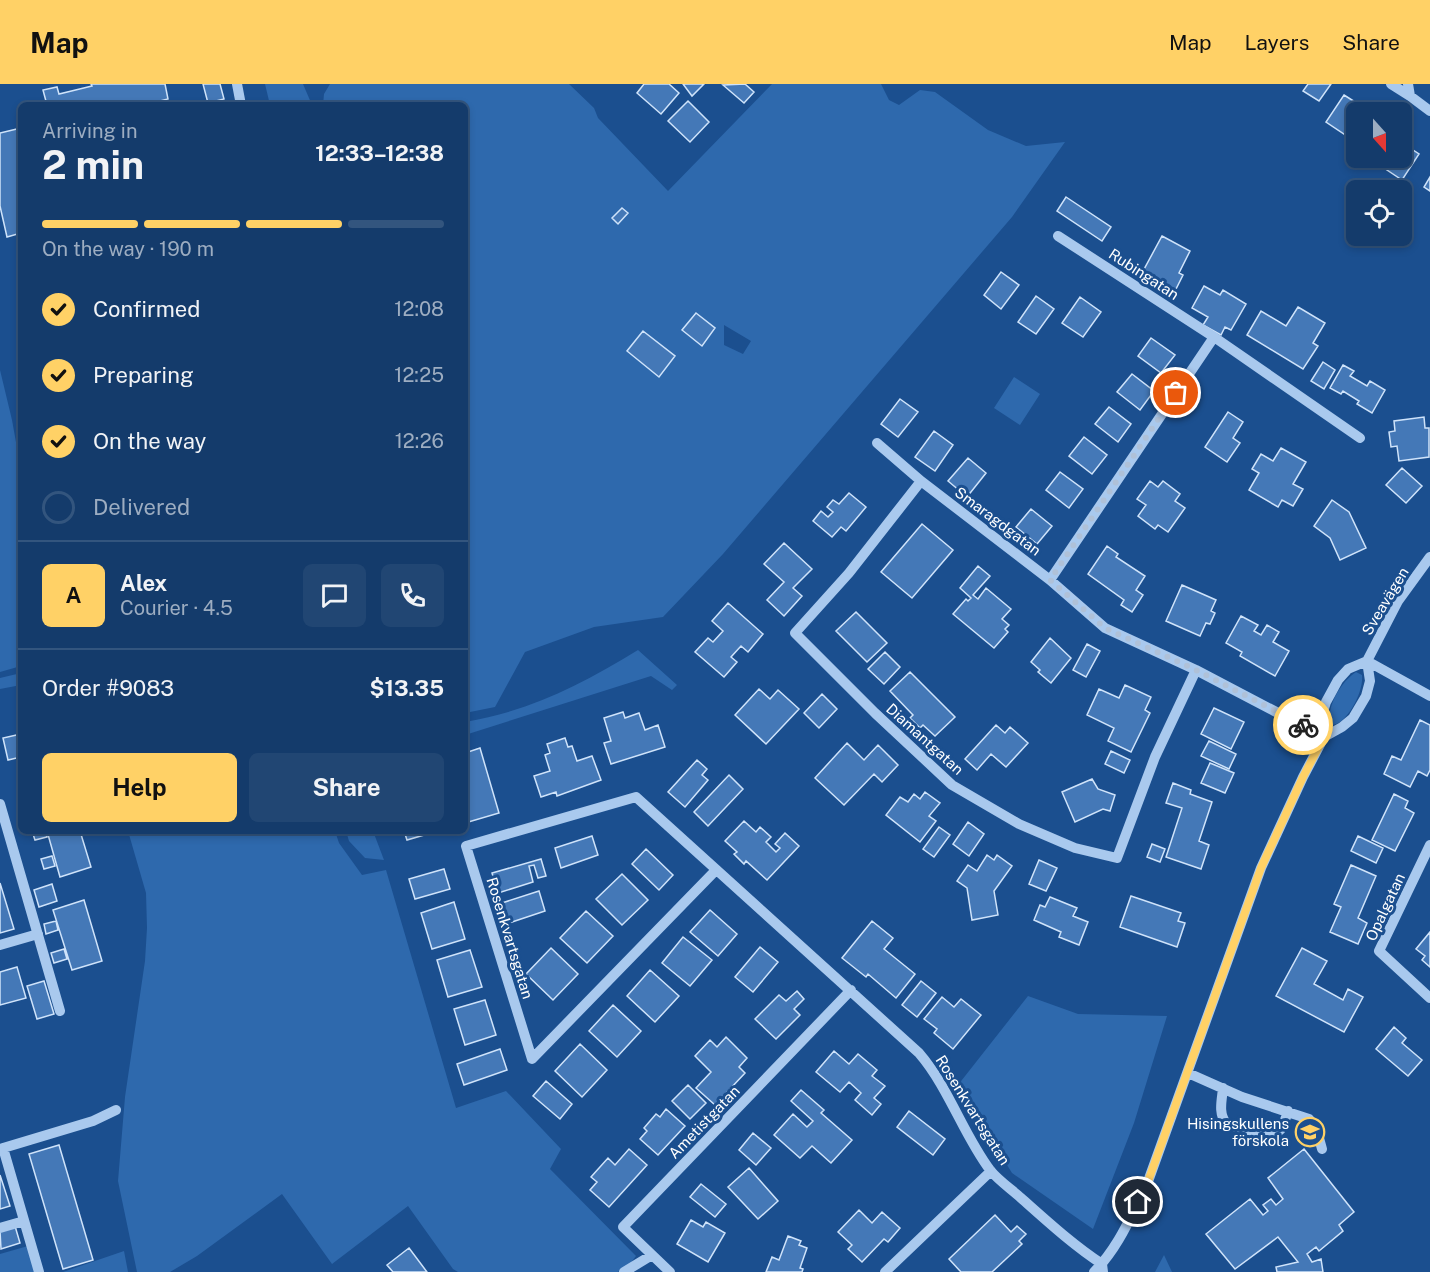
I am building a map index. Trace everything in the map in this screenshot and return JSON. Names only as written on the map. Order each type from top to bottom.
[{"type":"street","points":[[237,84],[240,102]]},
{"type":"street","points":[[1391,84],[1430,111]]},
{"type":"street","points":[[1408,84],[1410,96]]},
{"type":"street","name":"Rubingatan","points":[[1058,236],[1214,337],[1360,438]]},
{"type":"street","points":[[1050,580],[1214,337]]},
{"type":"street","name":"Smaragdgatan","points":[[877,443],[921,481],[1050,580],[1105,628],[1196,670],[1324,737]]},
{"type":"street","name":"Diamantgatan","points":[[921,481],[849,573],[795,633],[875,713],[952,785],[1018,824],[1075,848],[1117,858],[1155,757],[1196,670]]},
{"type":"street","name":"Sveavägen","points":[[1324,737],[1353,718],[1366,696],[1370,681],[1367,660],[1398,601],[1430,557]]},
{"type":"street","points":[[1100,1269],[1123,1233],[1146,1187],[1261,868],[1324,737],[1322,715],[1338,680],[1348,669],[1367,660],[1430,696]]},
{"type":"street","name":"Rosenkvartsgatan","points":[[716,870],[532,1059],[466,846],[636,797],[851,990],[931,1067],[965,1130],[991,1171],[1100,1269]]},
{"type":"street","points":[[0,804],[60,1011]]},
{"type":"street","name":"Opalgatan","points":[[1430,845],[1379,951],[1430,998]]},
{"type":"street","points":[[0,945],[38,934]]},
{"type":"street","name":"Ametistgatan","points":[[670,1272],[623,1227],[851,990]]},
{"type":"street","points":[[1188,1073],[1222,1088],[1310,1119],[1316,1127],[1322,1149]]},
{"type":"street","points":[[1222,1088],[1222,1118],[1226,1123],[1262,1136],[1272,1135],[1281,1128],[1288,1111]]},
{"type":"street","points":[[39,1272],[2,1148],[93,1121],[116,1110]]},
{"type":"street","points":[[885,1272],[991,1171]]},
{"type":"street","points":[[0,1228],[24,1221]]},
{"type":"street","points":[[624,1272],[635,1268],[652,1255]]},
{"type":"shaded area","points":[[265,84],[303,84],[311,102],[269,102]]},
{"type":"shaded area","points":[[330,84],[569,84],[594,108],[598,118],[668,191],[772,84],[881,84],[889,100],[899,105],[920,90],[935,92],[988,130],[1026,146],[1065,142],[1012,217],[723,554],[663,617],[594,627],[525,652],[495,707],[468,712],[468,102],[323,102],[324,94]],"holes":[[[724,325],[751,341],[743,354],[724,345]]]},
{"type":"shaded area","points":[[0,370],[18,453],[18,667],[0,672]]},
{"type":"shaded area","points":[[1014,377],[1040,394],[1020,425],[994,408]]},
{"type":"shaded area","points":[[638,650],[677,685],[672,690],[651,676],[468,734],[468,721],[513,711],[555,695]]},
{"type":"shaded area","points":[[1356,672],[1362,675],[1358,697],[1344,718],[1333,725],[1329,721],[1334,700],[1345,681]]},
{"type":"shaded area","points":[[18,674],[18,686],[0,689],[0,678]]},
{"type":"shaded area","points":[[129,834],[336,834],[339,843],[362,875],[386,870],[456,1108],[506,1091],[561,1149],[550,1169],[636,1256],[630,1264],[618,1272],[458,1272],[453,1269],[408,1206],[332,1264],[282,1194],[197,1256],[170,1272],[137,1272],[118,1181],[125,1097],[145,961],[146,893]]},
{"type":"shaded area","points":[[347,834],[374,834],[384,860],[365,858],[349,841]]},
{"type":"shaded area","points":[[1028,996],[1078,1014],[1167,1016],[1134,1123],[1093,1229],[1012,1173],[958,1085]]},
{"type":"shaded area","points":[[28,1246],[35,1272],[0,1272],[0,1254]]},
{"type":"shaded area","points":[[124,1251],[128,1272],[63,1272]]},
{"type":"shaded area","points":[[1164,1255],[1172,1272],[1155,1272]]},
{"type":"building","points":[[91,84],[165,84],[168,99],[156,102],[46,102],[43,90],[57,87],[59,94],[92,86]]},
{"type":"building","points":[[203,84],[220,84],[224,99],[208,102]]},
{"type":"building","points":[[644,84],[669,84],[679,93],[661,114],[637,93]]},
{"type":"building","points":[[683,84],[704,84],[692,96]]},
{"type":"building","points":[[745,84],[754,92],[744,103],[723,85]]},
{"type":"building","points":[[1308,84],[1331,84],[1319,101],[1303,91]]},
{"type":"building","points":[[1344,95],[1355,102],[1346,102],[1346,135],[1326,122]]},
{"type":"building","points":[[688,101],[709,122],[690,142],[668,121]]},
{"type":"building","points":[[18,129],[18,234],[7,237],[0,206],[0,133]]},
{"type":"building","points":[[1412,149],[1419,154],[1412,165]]},
{"type":"building","points":[[1384,168],[1410,168],[1402,180]]},
{"type":"building","points":[[1430,177],[1430,191],[1424,187]]},
{"type":"building","points":[[1066,197],[1111,227],[1102,241],[1057,211]]},
{"type":"building","points":[[622,208],[628,213],[618,224],[612,218]]},
{"type":"building","points":[[1162,236],[1190,251],[1179,273],[1183,275],[1175,291],[1142,273]]},
{"type":"building","points":[[1001,272],[1019,285],[1001,309],[984,295]]},
{"type":"building","points":[[1204,286],[1220,295],[1223,290],[1246,304],[1231,330],[1225,327],[1221,335],[1203,325],[1208,317],[1192,308]]},
{"type":"building","points":[[1036,296],[1054,309],[1036,334],[1018,322]]},
{"type":"building","points":[[1080,297],[1101,312],[1083,337],[1062,323]]},
{"type":"building","points":[[1298,307],[1325,323],[1313,343],[1318,346],[1303,369],[1247,335],[1261,311],[1286,326]]},
{"type":"building","points":[[696,313],[715,328],[702,346],[682,330]]},
{"type":"building","points":[[643,331],[675,356],[659,377],[627,351]]},
{"type":"building","points":[[1151,338],[1175,355],[1161,373],[1138,356]]},
{"type":"building","points":[[1323,362],[1335,370],[1324,389],[1311,381]]},
{"type":"building","points":[[1343,365],[1354,371],[1350,376],[1367,386],[1370,381],[1385,390],[1372,413],[1357,404],[1359,401],[1343,391],[1341,394],[1330,388]]},
{"type":"building","points":[[1132,374],[1154,391],[1140,410],[1117,392]]},
{"type":"building","points":[[900,399],[918,412],[898,437],[881,424]]},
{"type":"building","points":[[1109,407],[1131,424],[1118,442],[1095,424]]},
{"type":"building","points":[[1228,412],[1243,422],[1233,438],[1240,443],[1227,462],[1205,447]]},
{"type":"building","points":[[1424,417],[1425,428],[1429,428],[1429,457],[1399,461],[1397,446],[1391,447],[1389,432],[1395,431],[1394,421]]},
{"type":"building","points":[[934,431],[953,445],[935,471],[915,457]]},
{"type":"building","points":[[1084,437],[1107,455],[1092,474],[1069,456]]},
{"type":"building","points":[[1281,448],[1306,462],[1293,484],[1303,489],[1293,506],[1282,500],[1278,507],[1249,490],[1259,473],[1252,469],[1261,454],[1273,461]]},
{"type":"building","points":[[968,458],[986,473],[967,497],[948,481]]},
{"type":"building","points":[[1402,468],[1422,486],[1406,503],[1386,485]]},
{"type":"building","points":[[1060,472],[1083,489],[1069,508],[1046,490]]},
{"type":"building","points":[[1150,481],[1158,487],[1163,481],[1180,494],[1175,501],[1185,508],[1168,532],[1158,525],[1155,529],[1138,516],[1146,505],[1137,499]]},
{"type":"building","points":[[849,493],[866,507],[846,531],[841,527],[832,537],[813,521],[821,511],[828,517],[833,512],[827,507],[833,500],[839,504]]},
{"type":"building","points":[[1332,500],[1349,512],[1366,548],[1340,560],[1330,538],[1314,526]]},
{"type":"building","points":[[1031,509],[1052,526],[1037,544],[1016,527]]},
{"type":"building","points":[[922,524],[953,550],[912,598],[881,572]]},
{"type":"building","points":[[784,543],[812,569],[793,588],[802,596],[784,616],[767,600],[784,582],[764,564]]},
{"type":"building","points":[[1107,546],[1118,554],[1116,557],[1145,576],[1136,590],[1143,595],[1132,612],[1121,605],[1124,600],[1088,574]]},
{"type":"building","points":[[978,566],[990,576],[973,595],[978,599],[986,588],[1011,609],[1002,619],[1009,625],[1005,629],[1008,632],[994,648],[953,614],[966,599],[968,601],[971,598],[960,588]]},
{"type":"building","points":[[1182,585],[1216,600],[1211,611],[1215,613],[1210,624],[1206,623],[1200,636],[1166,621]]},
{"type":"building","points":[[728,603],[763,634],[748,652],[741,646],[731,657],[737,662],[724,677],[695,652],[708,638],[713,642],[723,631],[712,621]]},
{"type":"building","points":[[856,612],[887,643],[867,662],[836,631]]},
{"type":"building","points":[[1241,616],[1258,625],[1254,631],[1261,635],[1267,625],[1279,632],[1273,642],[1289,651],[1275,676],[1240,656],[1242,652],[1226,643]]},
{"type":"building","points":[[1050,638],[1071,658],[1051,683],[1038,672],[1040,670],[1031,662]]},
{"type":"building","points":[[1087,644],[1100,651],[1086,677],[1073,670]]},
{"type":"building","points":[[885,652],[900,667],[884,684],[868,669]]},
{"type":"building","points":[[910,672],[955,717],[935,736],[923,725],[920,728],[910,718],[913,715],[890,691]]},
{"type":"building","points":[[1125,685],[1151,697],[1145,710],[1150,713],[1131,752],[1108,741],[1114,728],[1087,715],[1099,689],[1119,698]]},
{"type":"building","points":[[759,689],[770,699],[778,690],[799,709],[766,744],[735,715]]},
{"type":"building","points":[[822,694],[837,709],[819,728],[804,713]]},
{"type":"building","points":[[1214,708],[1244,722],[1231,749],[1201,734]]},
{"type":"building","points":[[623,712],[625,718],[639,713],[645,730],[658,725],[665,747],[611,764],[604,743],[611,741],[604,718]]},
{"type":"building","points":[[1420,720],[1430,725],[1430,770],[1427,776],[1418,771],[1410,787],[1384,774],[1392,756],[1401,760]]},
{"type":"building","points":[[996,725],[1005,733],[1010,727],[1028,743],[1006,767],[991,754],[977,770],[965,759]]},
{"type":"building","points":[[18,735],[18,758],[8,760],[3,738]]},
{"type":"building","points":[[565,738],[568,747],[572,746],[577,761],[592,756],[601,780],[557,796],[556,792],[541,797],[534,776],[550,771],[545,755],[550,753],[547,744]]},
{"type":"building","points":[[1209,741],[1236,754],[1229,769],[1201,756]]},
{"type":"building","points":[[847,743],[864,760],[878,745],[898,765],[882,782],[874,774],[844,805],[815,778]]},
{"type":"building","points":[[480,748],[499,813],[468,822],[468,752]]},
{"type":"building","points":[[1111,751],[1130,760],[1124,773],[1105,764]]},
{"type":"building","points":[[697,760],[707,769],[702,775],[708,780],[685,807],[668,792]]},
{"type":"building","points":[[1210,763],[1234,773],[1225,793],[1201,783]]},
{"type":"building","points":[[729,775],[743,789],[708,826],[694,812]]},
{"type":"building","points":[[1092,779],[1098,789],[1115,795],[1110,811],[1103,809],[1075,822],[1062,792]]},
{"type":"building","points":[[1173,783],[1191,790],[1190,794],[1212,802],[1199,841],[1209,845],[1201,869],[1166,857],[1182,808],[1166,803]]},
{"type":"building","points":[[925,792],[940,803],[929,816],[936,821],[920,842],[886,815],[900,797],[908,802],[914,794],[920,799]]},
{"type":"building","points":[[1394,794],[1408,801],[1405,808],[1414,813],[1395,851],[1372,840]]},
{"type":"building","points":[[744,821],[756,832],[760,827],[771,837],[766,842],[776,852],[780,848],[775,844],[785,833],[799,846],[767,880],[746,861],[744,864],[734,854],[737,852],[725,841]]},
{"type":"building","points":[[968,822],[984,834],[969,856],[953,844]]},
{"type":"building","points":[[939,827],[950,835],[934,857],[923,849]]},
{"type":"building","points":[[33,834],[46,834],[47,837],[35,840]]},
{"type":"building","points":[[48,834],[81,834],[91,867],[60,877]]},
{"type":"building","points":[[405,834],[428,834],[407,840]]},
{"type":"building","points":[[592,836],[598,855],[561,868],[555,848]]},
{"type":"building","points":[[1358,836],[1383,848],[1376,863],[1351,851]]},
{"type":"building","points":[[1152,844],[1165,849],[1160,862],[1147,857]]},
{"type":"building","points":[[646,849],[673,875],[659,890],[632,864]]},
{"type":"building","points":[[987,855],[994,860],[997,855],[1012,866],[994,891],[998,915],[972,920],[967,888],[957,881],[968,865],[977,871]]},
{"type":"building","points":[[52,856],[55,866],[44,869],[41,859]]},
{"type":"building","points":[[541,859],[546,876],[538,878],[534,865],[529,866],[533,882],[498,893],[492,873]]},
{"type":"building","points":[[1039,860],[1057,868],[1046,891],[1029,884]]},
{"type":"building","points":[[1351,865],[1376,876],[1358,918],[1367,923],[1358,944],[1330,932],[1341,907],[1334,904]]},
{"type":"building","points":[[444,869],[450,889],[415,899],[409,879]]},
{"type":"building","points":[[622,874],[648,900],[622,925],[596,899]]},
{"type":"building","points":[[0,883],[14,929],[0,933]]},
{"type":"building","points":[[52,884],[57,901],[39,907],[34,890]]},
{"type":"building","points":[[539,891],[545,911],[509,923],[502,903]]},
{"type":"building","points":[[1131,896],[1181,913],[1178,921],[1185,923],[1177,947],[1120,927]]},
{"type":"building","points":[[1050,897],[1077,908],[1073,916],[1088,922],[1079,945],[1059,937],[1061,932],[1034,920],[1040,905],[1045,907]]},
{"type":"building","points":[[84,900],[102,961],[72,970],[53,910]]},
{"type":"building","points":[[454,902],[465,939],[432,949],[421,913]]},
{"type":"building","points":[[710,910],[737,934],[718,956],[690,932]]},
{"type":"building","points":[[586,911],[613,936],[587,963],[560,938]]},
{"type":"building","points":[[56,921],[58,930],[46,934],[44,924]]},
{"type":"building","points":[[872,921],[893,938],[884,949],[915,974],[896,998],[868,974],[866,977],[842,958]]},
{"type":"building","points":[[1430,932],[1430,967],[1422,960],[1425,956],[1416,949]]},
{"type":"building","points":[[683,937],[712,960],[690,986],[662,963]]},
{"type":"building","points":[[760,947],[778,962],[753,992],[735,977]]},
{"type":"building","points":[[551,948],[578,974],[553,1000],[526,974]]},
{"type":"building","points":[[1302,948],[1327,961],[1314,984],[1343,1000],[1348,989],[1363,997],[1344,1032],[1276,996]]},
{"type":"building","points":[[64,949],[67,959],[54,963],[51,953]]},
{"type":"building","points":[[470,950],[482,987],[448,997],[437,960]]},
{"type":"building","points":[[17,967],[26,998],[0,1005],[0,972]]},
{"type":"building","points":[[650,970],[679,996],[655,1022],[627,996]]},
{"type":"building","points":[[44,981],[54,1014],[37,1019],[27,986]]},
{"type":"building","points":[[921,981],[936,993],[917,1017],[902,1005]]},
{"type":"building","points":[[797,991],[804,999],[794,1009],[800,1015],[776,1039],[755,1019],[779,995],[786,1001]]},
{"type":"building","points":[[942,997],[954,1007],[961,999],[981,1015],[953,1049],[934,1033],[937,1029],[924,1019]]},
{"type":"building","points":[[485,1000],[496,1035],[465,1045],[454,1009]]},
{"type":"building","points":[[613,1005],[641,1031],[617,1057],[589,1031]]},
{"type":"building","points":[[1394,1027],[1406,1038],[1402,1043],[1422,1060],[1408,1076],[1376,1049]]},
{"type":"building","points":[[726,1037],[747,1058],[739,1067],[745,1073],[715,1105],[696,1088],[711,1072],[695,1056],[710,1040],[717,1047]]},
{"type":"building","points":[[580,1044],[607,1070],[582,1097],[555,1071]]},
{"type":"building","points":[[500,1049],[507,1070],[464,1085],[457,1064]]},
{"type":"building","points":[[834,1051],[849,1064],[858,1054],[877,1070],[872,1076],[885,1086],[874,1098],[881,1104],[872,1115],[855,1100],[861,1093],[849,1082],[840,1092],[816,1072]]},
{"type":"building","points":[[546,1081],[572,1104],[560,1119],[533,1096]]},
{"type":"building","points":[[688,1085],[706,1103],[690,1119],[672,1101]]},
{"type":"building","points":[[801,1090],[824,1110],[821,1113],[852,1140],[831,1163],[812,1146],[800,1158],[774,1135],[793,1114],[807,1127],[813,1121],[791,1101]]},
{"type":"building","points":[[666,1109],[685,1126],[658,1155],[640,1139],[647,1131],[644,1128],[656,1114],[660,1117]]},
{"type":"building","points":[[909,1111],[945,1139],[933,1155],[897,1127]]},
{"type":"building","points":[[753,1133],[771,1148],[756,1165],[739,1150]]},
{"type":"building","points":[[59,1145],[93,1260],[63,1269],[29,1154]]},
{"type":"building","points":[[629,1149],[647,1165],[609,1207],[590,1190],[597,1182],[591,1177],[608,1158],[615,1165]]},
{"type":"building","points":[[1304,1149],[1354,1212],[1339,1225],[1343,1231],[1319,1251],[1316,1247],[1307,1254],[1312,1262],[1321,1259],[1323,1272],[1277,1272],[1276,1267],[1298,1262],[1278,1237],[1235,1269],[1206,1234],[1250,1199],[1263,1215],[1268,1211],[1263,1205],[1271,1199],[1276,1205],[1283,1199],[1268,1178]]},
{"type":"building","points":[[749,1168],[778,1201],[758,1219],[728,1187]]},
{"type":"building","points":[[0,1175],[10,1206],[0,1209]]},
{"type":"building","points":[[701,1184],[726,1204],[715,1217],[690,1197]]},
{"type":"building","points":[[859,1210],[872,1223],[882,1212],[900,1228],[888,1242],[884,1239],[862,1262],[848,1249],[852,1245],[838,1232]]},
{"type":"building","points":[[995,1215],[1011,1232],[1017,1226],[1026,1234],[1019,1241],[1022,1244],[992,1272],[961,1272],[949,1259]]},
{"type":"building","points":[[691,1220],[703,1227],[706,1222],[725,1233],[708,1262],[677,1244]]},
{"type":"building","points":[[15,1226],[20,1243],[1,1249],[0,1231]]},
{"type":"building","points":[[788,1236],[801,1241],[799,1245],[807,1248],[800,1268],[803,1269],[802,1272],[766,1272],[772,1257],[779,1260]]},
{"type":"building","points":[[409,1248],[427,1272],[393,1272],[387,1265]]},
{"type":"way so far","points":[[1176,393],[1050,580],[1105,628],[1196,670],[1303,725]]},
{"type":"place","name":"Hisingskullens förskola","points":[[1310,1132]]},
{"type":"route","points":[[1138,1202],[1146,1187],[1188,1073],[1261,868],[1324,737],[1303,725]]}]
